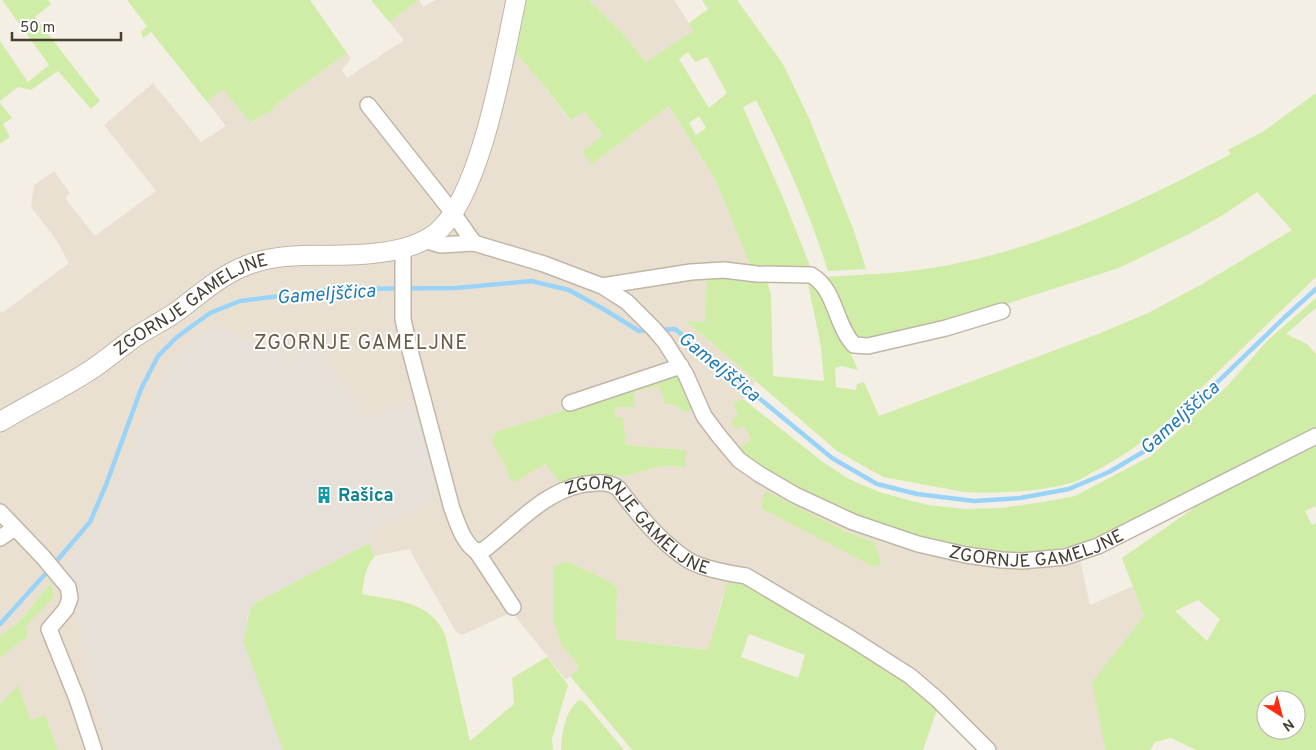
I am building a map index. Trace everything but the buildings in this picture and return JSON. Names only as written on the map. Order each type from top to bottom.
[{"type":"street","name":"ZGORNJE GAMELJNE","points":[[0,422],[97,366],[210,286],[244,266],[269,259],[375,253],[403,248],[436,233],[453,213],[467,186],[485,134],[516,0]]},
{"type":"street","points":[[368,105],[453,213],[474,243]]},
{"type":"street","name":"ZGORNJE GAMELJNE","points":[[424,240],[441,245],[474,243],[563,270],[602,286],[627,302],[665,342],[696,393],[704,416],[739,460],[795,495],[853,522],[918,544],[966,555],[1002,560],[1029,560],[1065,557],[1098,546],[1316,436]]},
{"type":"street","points":[[403,248],[403,318],[429,427],[452,509],[471,548],[478,552],[513,606]]},
{"type":"street","points":[[602,286],[691,272],[724,270],[757,274],[811,275],[817,278],[829,295],[848,338],[854,345],[868,346],[946,328],[1002,311]]},
{"type":"street","points":[[570,403],[681,366]]},
{"type":"street","name":"ZGORNJE GAMELJNE","points":[[478,552],[497,540],[559,491],[591,483],[612,484],[618,488],[656,533],[688,560],[722,571],[746,576],[874,652],[922,684],[988,750]]},
{"type":"street","points":[[0,512],[43,557],[68,587],[70,598],[66,609],[49,629],[77,699],[94,750]]},
{"type":"street","points":[[0,538],[15,528]]},
{"type":"shaded area","points":[[419,0],[423,7],[436,0],[524,0],[511,48],[543,84],[569,120],[584,112],[603,135],[592,164],[669,106],[715,179],[752,269],[705,322],[686,321],[756,382],[743,399],[733,403],[743,425],[752,438],[740,448],[727,431],[750,462],[1078,550],[1090,605],[1133,586],[1144,616],[1093,682],[1105,750],[978,750],[938,707],[722,597],[709,650],[615,639],[617,587],[607,580],[566,561],[561,644],[580,667],[566,680],[512,612],[462,635],[456,632],[409,549],[375,556],[369,543],[373,527],[434,502],[435,485],[424,428],[410,401],[366,419],[314,342],[290,359],[214,325],[167,368],[147,416],[109,493],[102,518],[89,537],[66,563],[99,709],[111,750],[58,750],[45,715],[31,720],[18,686],[0,704],[0,658],[29,635],[25,627],[51,582],[20,621],[0,636],[0,310],[2,313],[69,263],[55,238],[31,207],[34,185],[54,171],[70,193],[65,198],[95,236],[156,191],[104,125],[153,83],[201,142],[226,126],[207,102],[223,88],[252,123],[264,114],[269,113],[278,103],[347,53],[351,58],[342,70],[347,78],[404,40],[389,22]],"holes":[[[678,376],[685,412],[672,404],[660,386],[634,392],[615,407],[614,417],[623,419],[626,445],[686,450],[686,467],[662,466],[625,476],[601,475],[547,464],[510,480],[506,467],[492,443],[495,432]],[[766,492],[845,531],[874,542],[810,533],[766,511]]]},
{"type":"shaded area","points":[[589,0],[674,0],[694,31],[646,62],[622,33]]},
{"type":"shaded area","points":[[214,325],[290,359],[314,342],[366,419],[410,401],[424,428],[435,485],[434,502],[373,527],[369,543],[255,603],[247,617],[247,632],[283,750],[111,750],[99,709],[66,563],[89,537],[102,518],[109,493],[147,416],[167,368],[184,349]]},
{"type":"green space","points":[[2,0],[48,0],[51,4],[35,17],[100,101],[91,109],[58,71],[31,90],[18,87],[0,101],[0,41],[28,82],[49,65]]},
{"type":"green space","points":[[127,0],[310,0],[347,53],[278,103],[269,113],[264,114],[251,123],[223,89],[207,102],[151,32],[143,38],[141,32],[147,26]]},
{"type":"green space","points":[[371,0],[419,0],[389,22]]},
{"type":"green space","points":[[524,0],[589,0],[622,33],[646,62],[693,31],[689,23],[708,9],[702,0],[737,0],[783,64],[809,118],[854,231],[866,269],[828,271],[813,227],[795,184],[756,100],[743,107],[784,200],[812,271],[752,269],[715,179],[669,106],[592,164],[582,152],[603,135],[584,112],[570,120],[543,84],[511,48]],"holes":[[[688,52],[695,62],[707,57],[727,93],[709,108],[679,59]],[[699,116],[706,128],[696,135],[689,123]]]},
{"type":"green space","points":[[1316,93],[1316,277],[1164,424],[1120,457],[1074,482],[1031,490],[977,493],[883,477],[837,451],[686,321],[705,322],[707,274],[760,277],[768,284],[771,295],[773,376],[824,381],[821,347],[807,279],[822,289],[858,370],[841,366],[835,368],[836,387],[856,390],[857,384],[864,382],[879,416],[1098,334],[1148,313],[1204,283],[1292,230],[1257,192],[1223,215],[1189,234],[1119,268],[937,326],[859,341],[847,332],[822,277],[890,273],[931,268],[1010,250],[1048,238],[1123,208],[1231,154],[1228,150],[1264,131]]},
{"type":"green space","points":[[0,103],[12,118],[3,124],[10,137],[0,144]]},
{"type":"green space","points":[[1316,298],[1316,308],[1286,334],[1307,344],[1316,354],[1316,429],[1111,533],[1066,551],[1024,556],[931,543],[830,507],[750,462],[724,433],[727,431],[740,448],[751,439],[743,425],[736,430],[731,422],[738,416],[733,403],[743,399],[823,462],[849,479],[879,492],[927,505],[966,509],[1002,508],[1075,496],[1151,456],[1227,386],[1268,340]]},
{"type":"green space","points":[[678,375],[695,409],[685,412],[672,404],[665,404],[659,386],[634,392],[634,407],[615,407],[615,417],[623,418],[626,445],[686,450],[686,467],[662,466],[625,476],[601,475],[561,484],[546,464],[516,482],[510,480],[506,467],[492,443],[495,432]]},
{"type":"green space","points":[[1316,442],[1316,506],[1305,511],[1312,525],[1316,523],[1316,750],[1196,750],[1171,738],[1155,742],[1150,750],[1105,750],[1092,682],[1144,616],[1122,558],[1227,485]],"holes":[[[1198,600],[1220,619],[1207,641],[1175,611]]]},
{"type":"green space","points":[[766,491],[845,531],[874,542],[881,562],[878,566],[872,566],[766,511],[762,508],[762,500]]},
{"type":"green space","points":[[369,543],[375,556],[367,569],[362,594],[398,601],[420,608],[438,623],[445,634],[470,741],[514,704],[512,678],[547,657],[568,685],[552,739],[553,750],[283,750],[243,641],[250,612],[255,603]]},
{"type":"green space","points":[[566,561],[607,580],[617,587],[616,639],[708,650],[729,577],[746,582],[876,656],[938,707],[923,750],[632,750],[570,676],[580,667],[561,644],[553,620],[553,567]],"holes":[[[749,634],[805,655],[798,678],[741,657]]]},
{"type":"green space","points":[[51,582],[55,596],[25,627],[29,635],[0,658],[0,636],[20,621]]},
{"type":"green space","points":[[18,685],[31,720],[45,715],[58,750],[0,750],[0,704]]},
{"type":"green space","points":[[579,700],[584,702],[624,750],[561,750],[563,729],[567,716]]},
{"type":"waterway","name":"Gameljščica","points":[[54,564],[90,522],[106,485],[141,389],[158,356],[177,337],[210,313],[240,301],[336,289],[456,288],[531,281],[569,290],[639,331],[649,330]]},
{"type":"waterway","name":"Gameljščica","points":[[659,330],[675,329],[832,458],[877,484],[917,494],[974,501],[1020,498],[1069,489],[1109,472],[1148,449],[1316,289]]},
{"type":"waterway","name":"Gameljščica","points":[[0,624],[49,570]]},
{"type":"place","name":"Rašica","points":[[324,495]]},
{"type":"district","name":"ZGORNJE GAMELJNE","points":[[361,342]]}]
